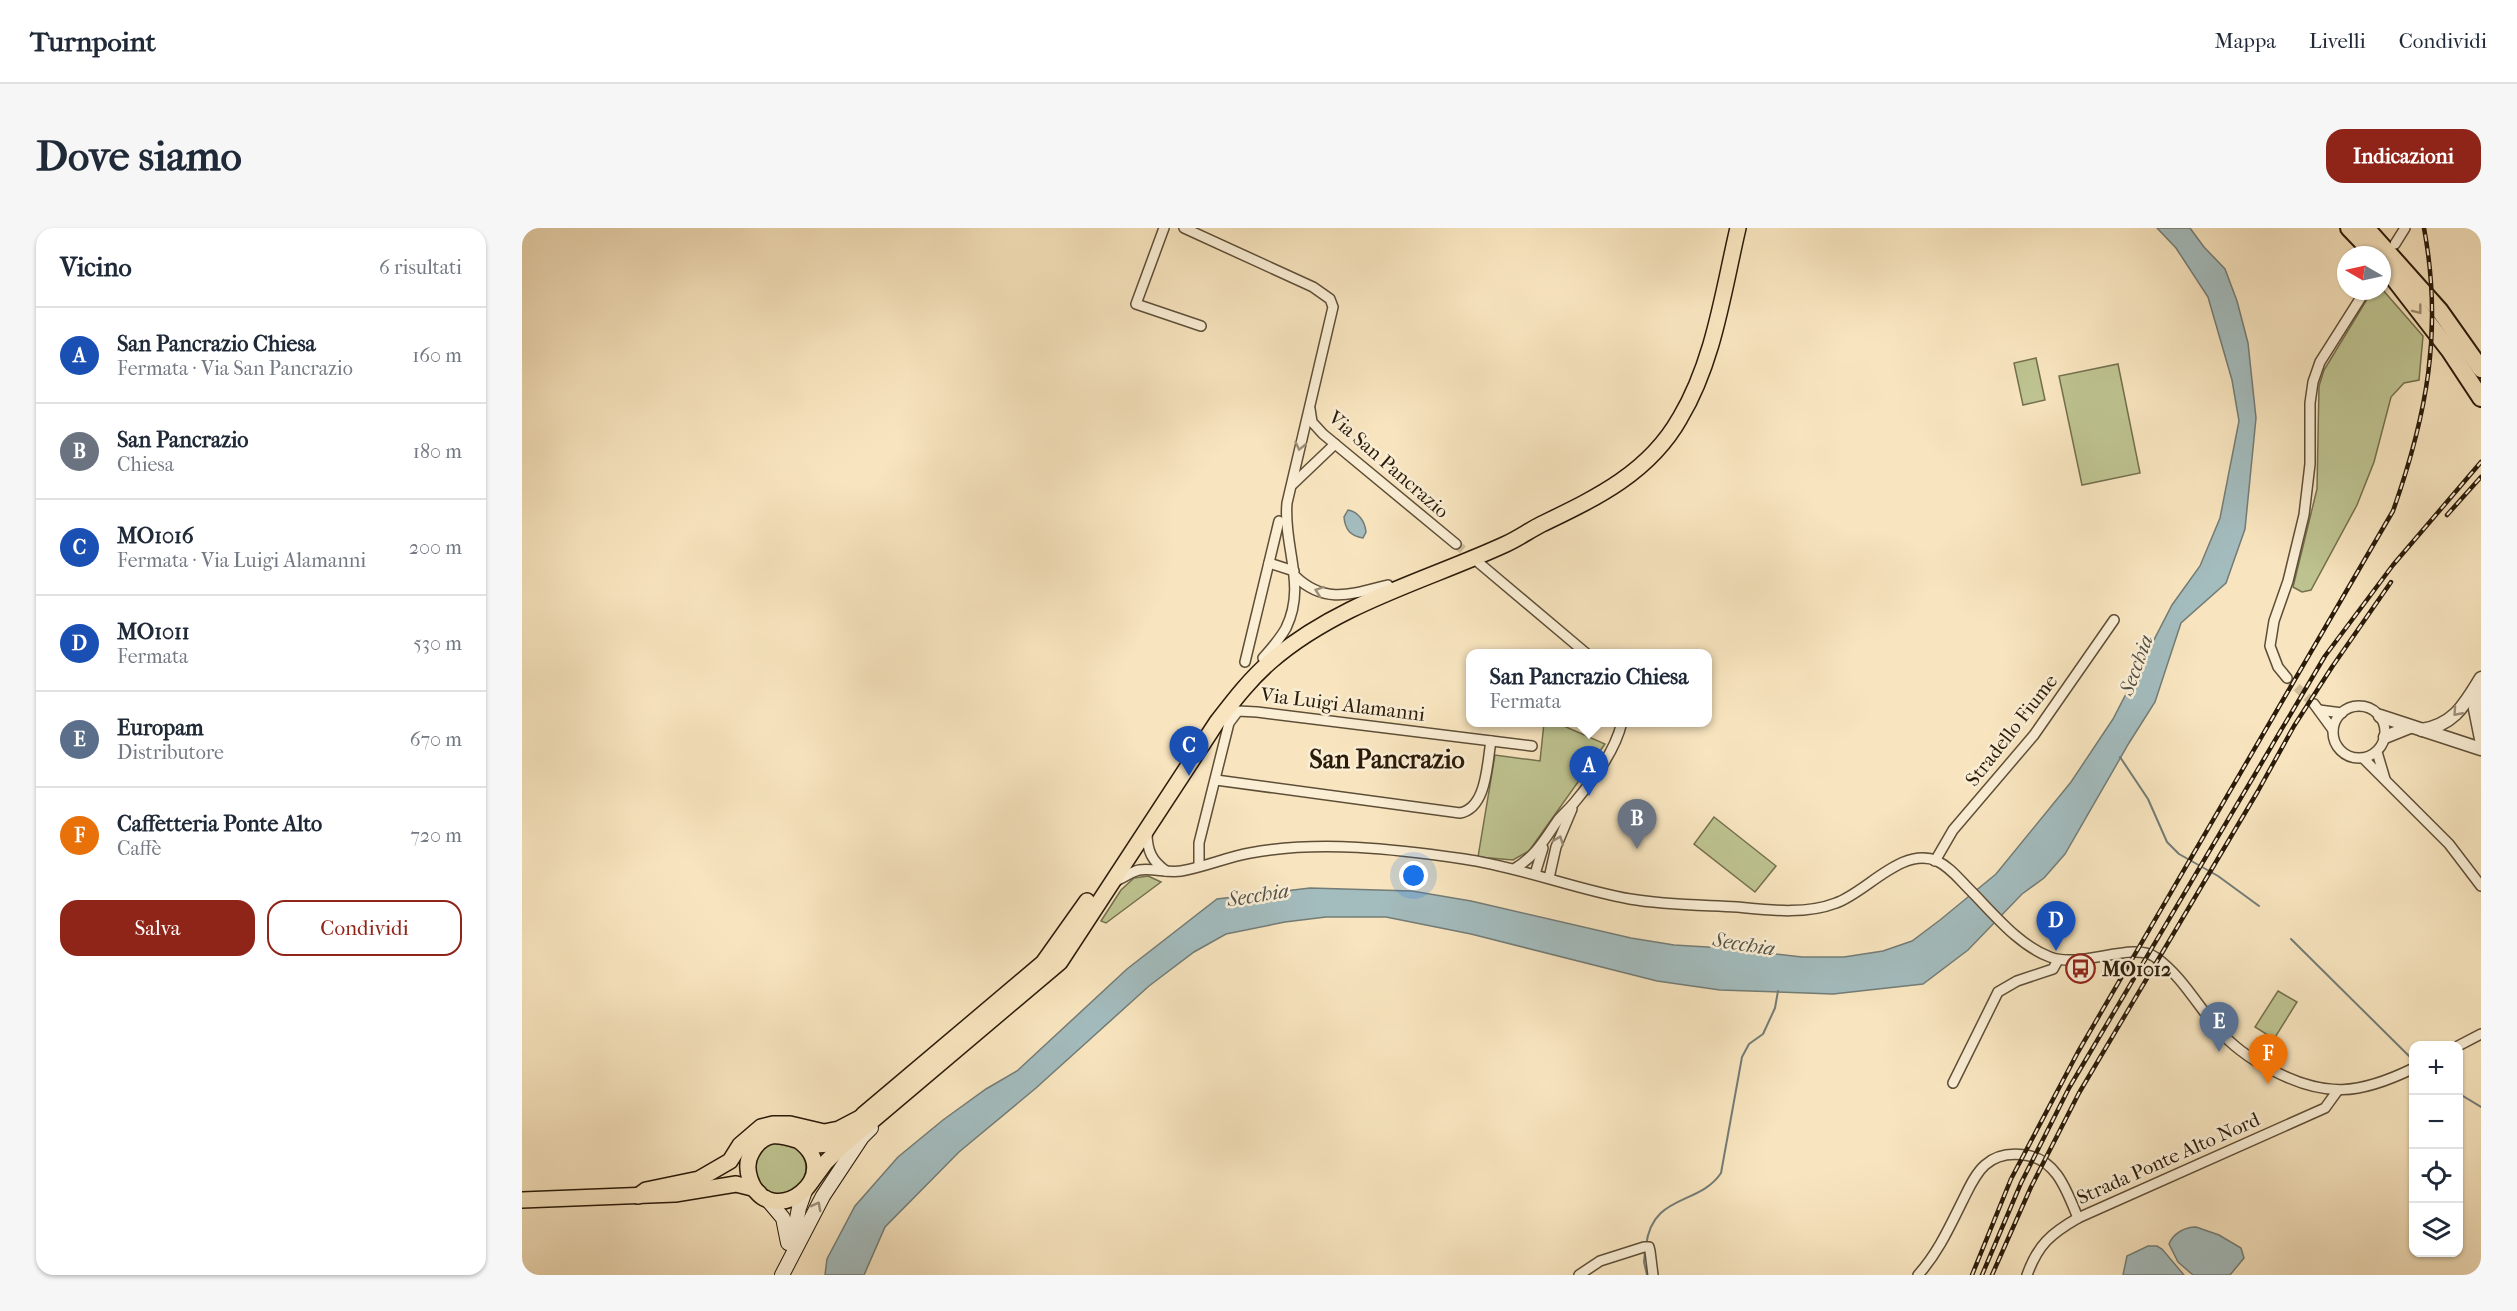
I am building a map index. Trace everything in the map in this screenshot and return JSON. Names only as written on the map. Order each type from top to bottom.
[{"type":"highway","points":[[2349,228],[2367,246]]},
{"type":"highway","points":[[2366,228],[2440,311],[2481,369]]},
{"type":"highway","points":[[2391,275],[2450,351],[2481,398]]},
{"type":"main road","points":[[782,1275],[823,1196],[862,1137],[888,1109],[1060,962],[1217,722],[1237,695],[1271,661],[1296,642],[1350,611],[1508,543],[1603,494],[1630,476],[1654,453],[1679,421],[1707,360],[1738,228]]},
{"type":"main road","points":[[710,1188],[729,1174],[760,1142],[770,1137],[781,1135],[793,1137],[806,1144],[826,1144],[835,1141],[1043,963],[1105,875],[1209,716],[1263,658],[1321,619],[1388,585],[1506,536],[1539,525]]},
{"type":"main road","points":[[522,1200],[638,1196],[736,1184],[752,1188],[764,1197],[782,1202],[791,1200],[808,1187],[825,1163],[841,1147],[874,1117],[888,1109]]},
{"type":"main road","points":[[638,1196],[646,1190],[699,1179],[730,1161],[740,1145],[761,1127],[790,1124],[824,1132],[839,1129],[860,1118]]},
{"type":"main road","points":[[790,1257],[799,1208],[814,1172],[813,1161],[802,1142],[793,1137]]},
{"type":"main road","points":[[752,1151],[748,1170],[754,1188],[783,1218],[790,1257]]},
{"type":"street","points":[[1164,228],[1136,304],[1200,326]]},
{"type":"street","points":[[1184,228],[1313,287],[1330,299],[1333,307],[1286,512],[1296,592],[1290,618],[1282,634],[1263,658]]},
{"type":"street","points":[[2395,244],[2406,228]]},
{"type":"street","points":[[2288,678],[2278,667],[2270,646],[2274,621],[2299,540],[2308,490],[2313,382],[2320,362],[2359,300]]},
{"type":"street","name":"Via San Pancrazio","points":[[1309,404],[1312,422],[1335,444],[1456,544]]},
{"type":"street","points":[[1290,489],[1296,479],[1335,444]]},
{"type":"street","points":[[1245,662],[1279,521]]},
{"type":"street","points":[[1269,563],[1295,573],[1312,590],[1339,596],[1388,585]]},
{"type":"street","points":[[1479,563],[1581,649]]},
{"type":"street","name":"Stradello Fiume","points":[[1935,861],[1953,830],[2034,735],[2114,620]]},
{"type":"street","points":[[2385,737],[2448,722],[2462,707],[2481,679]]},
{"type":"street","points":[[2481,679],[2477,690],[2475,710],[2481,739]]},
{"type":"street","points":[[2342,713],[2317,707],[2333,730],[2335,742],[2341,752],[2352,758],[2364,759],[2377,752],[2385,737],[2384,723],[2380,716]]},
{"type":"street","points":[[2333,730],[2336,721],[2349,708],[2366,707],[2380,716],[2481,749]]},
{"type":"street","name":"Via Luigi Alamanni","points":[[1199,866],[1199,843],[1229,723],[1235,714],[1243,710],[1532,746]]},
{"type":"street","points":[[1514,868],[1532,857],[1545,842],[1558,820],[1574,804],[1606,758],[1621,727]]},
{"type":"street","points":[[1215,780],[1460,813],[1472,808],[1480,795],[1491,741]]},
{"type":"street","points":[[2377,752],[2386,782]]},
{"type":"street","points":[[2364,759],[2449,844],[2481,886]]},
{"type":"street","points":[[1549,878],[1557,847],[1574,804]]},
{"type":"street","points":[[1147,827],[1149,854],[1154,862],[1166,871]]},
{"type":"street","points":[[1535,874],[1545,842]]},
{"type":"street","points":[[1111,882],[1142,869],[1183,871],[1251,853],[1306,847],[1427,854],[1514,868],[1631,900],[1742,908],[1807,909],[1825,907],[1851,897],[1905,860],[1918,858],[1935,861],[1954,874],[2015,935],[2040,953],[2058,960],[2078,960],[2128,953],[2148,953],[2157,957],[2178,978],[2222,1034],[2246,1055],[2294,1082],[2319,1089],[2357,1088],[2409,1070]]},
{"type":"street","points":[[1953,1083],[1998,992],[2017,981],[2053,969],[2058,960]]},
{"type":"street","points":[[2463,1044],[2479,1038]]},
{"type":"street","name":"Strada Ponte Alto Nord","points":[[2027,1275],[2035,1255],[2056,1231],[2078,1218],[2325,1108],[2338,1090]]},
{"type":"street","points":[[1918,1275],[1936,1251],[1979,1171],[1991,1160],[2001,1156],[2027,1155],[2046,1162],[2054,1169],[2078,1218]]},
{"type":"street","points":[[1579,1275],[1600,1261],[1644,1247],[1649,1247],[1653,1275]]},
{"type":"green space","points":[[2391,299],[2423,336],[2419,380],[2404,383],[2391,397],[2374,462],[2357,505],[2311,590],[2302,592],[2293,587],[2317,489],[2319,386],[2324,370],[2367,300]]},
{"type":"green space","points":[[2036,358],[2045,400],[2023,405],[2014,363]]},
{"type":"green space","points":[[2118,364],[2140,473],[2082,485],[2059,376]]},
{"type":"green space","points":[[1544,727],[1566,727],[1605,744],[1529,851],[1513,860],[1478,857],[1495,755],[1540,761]]},
{"type":"green space","points":[[1714,817],[1776,866],[1755,892],[1694,844]]},
{"type":"green space","points":[[1148,876],[1161,882],[1106,923],[1101,921],[1121,890],[1134,878]]},
{"type":"green space","points":[[2278,991],[2297,1002],[2274,1039],[2255,1027]]},
{"type":"green space","points":[[775,1142],[785,1142],[794,1146],[802,1154],[806,1168],[802,1182],[794,1190],[785,1194],[775,1194],[766,1190],[758,1182],[754,1173],[754,1163],[758,1154],[766,1146]]},
{"type":"water","name":"Secchia","points":[[2157,228],[2190,228],[2225,269],[2237,301],[2248,343],[2256,418],[2245,529],[2226,583],[2181,623],[2155,702],[2065,854],[2044,878],[2022,894],[1968,950],[1923,984],[1833,994],[1720,990],[1657,981],[1471,934],[1386,917],[1326,917],[1285,922],[1226,934],[1194,952],[1149,986],[1036,1088],[959,1152],[885,1227],[864,1275],[825,1275],[827,1259],[855,1206],[898,1157],[943,1120],[986,1089],[1017,1071],[1127,969],[1217,899],[1310,888],[1412,891],[1471,901],[1631,938],[1674,945],[1802,957],[1844,957],[1883,951],[1912,941],[1940,920],[1996,874],[2071,782],[2113,719],[2172,605],[2200,566],[2220,518],[2239,421],[2232,380],[2208,297],[2176,248]]},
{"type":"water","points":[[1348,510],[1358,515],[1363,521],[1366,532],[1363,538],[1355,536],[1347,528],[1344,517]]},
{"type":"water","points":[[2196,1227],[2219,1235],[2241,1248],[2244,1258],[2230,1275],[2193,1275],[2178,1262],[2169,1244],[2171,1240],[2183,1230]]},
{"type":"water","points":[[2148,1246],[2157,1246],[2162,1249],[2184,1275],[2123,1275],[2127,1256]]},
{"type":"waterway","points":[[2120,757],[2148,799],[2167,842],[2179,854],[2218,876],[2259,906]]},
{"type":"waterway","points":[[2291,939],[2409,1056]]},
{"type":"waterway","points":[[1646,1246],[1650,1229],[1657,1217],[1667,1208],[1701,1191],[1721,1173],[1742,1057],[1749,1044],[1763,1034],[1775,1008],[1778,991]]},
{"type":"waterway","points":[[2461,1095],[2481,1107]]},
{"type":"waterway","points":[[1645,1251],[1644,1262],[1647,1275]]},
{"type":"tunnel","points":[[1456,544],[1475,560]]},
{"type":"tunnel","points":[[2287,678],[2314,704]]},
{"type":"railway","points":[[1972,1275],[2011,1179],[2078,1052],[2393,511],[2415,441],[2423,406],[2432,337],[2430,266],[2424,228]]},
{"type":"railway","points":[[1982,1275],[2021,1183],[2069,1088],[2325,656],[2393,565],[2481,462]]},
{"type":"railway","points":[[2447,515],[2481,477]]},
{"type":"railway","points":[[1992,1275],[2031,1187],[2079,1093],[2294,726],[2391,582]]},
{"type":"place","name":"MO1016","points":[[1189,776]]},
{"type":"place","name":"San Pancrazio Chiesa","points":[[1589,796]]},
{"type":"place","name":"San Pancrazio","points":[[1637,849]]},
{"type":"place","name":"MO1011","points":[[2056,951]]},
{"type":"place","name":"MO1012","points":[[2081,969]]},
{"type":"place","name":"Europam","points":[[2219,1052]]},
{"type":"place","name":"Caffetteria Ponte Alto","points":[[2268,1084]]},
{"type":"district","name":"San Pancrazio","points":[[1387,759]]}]
